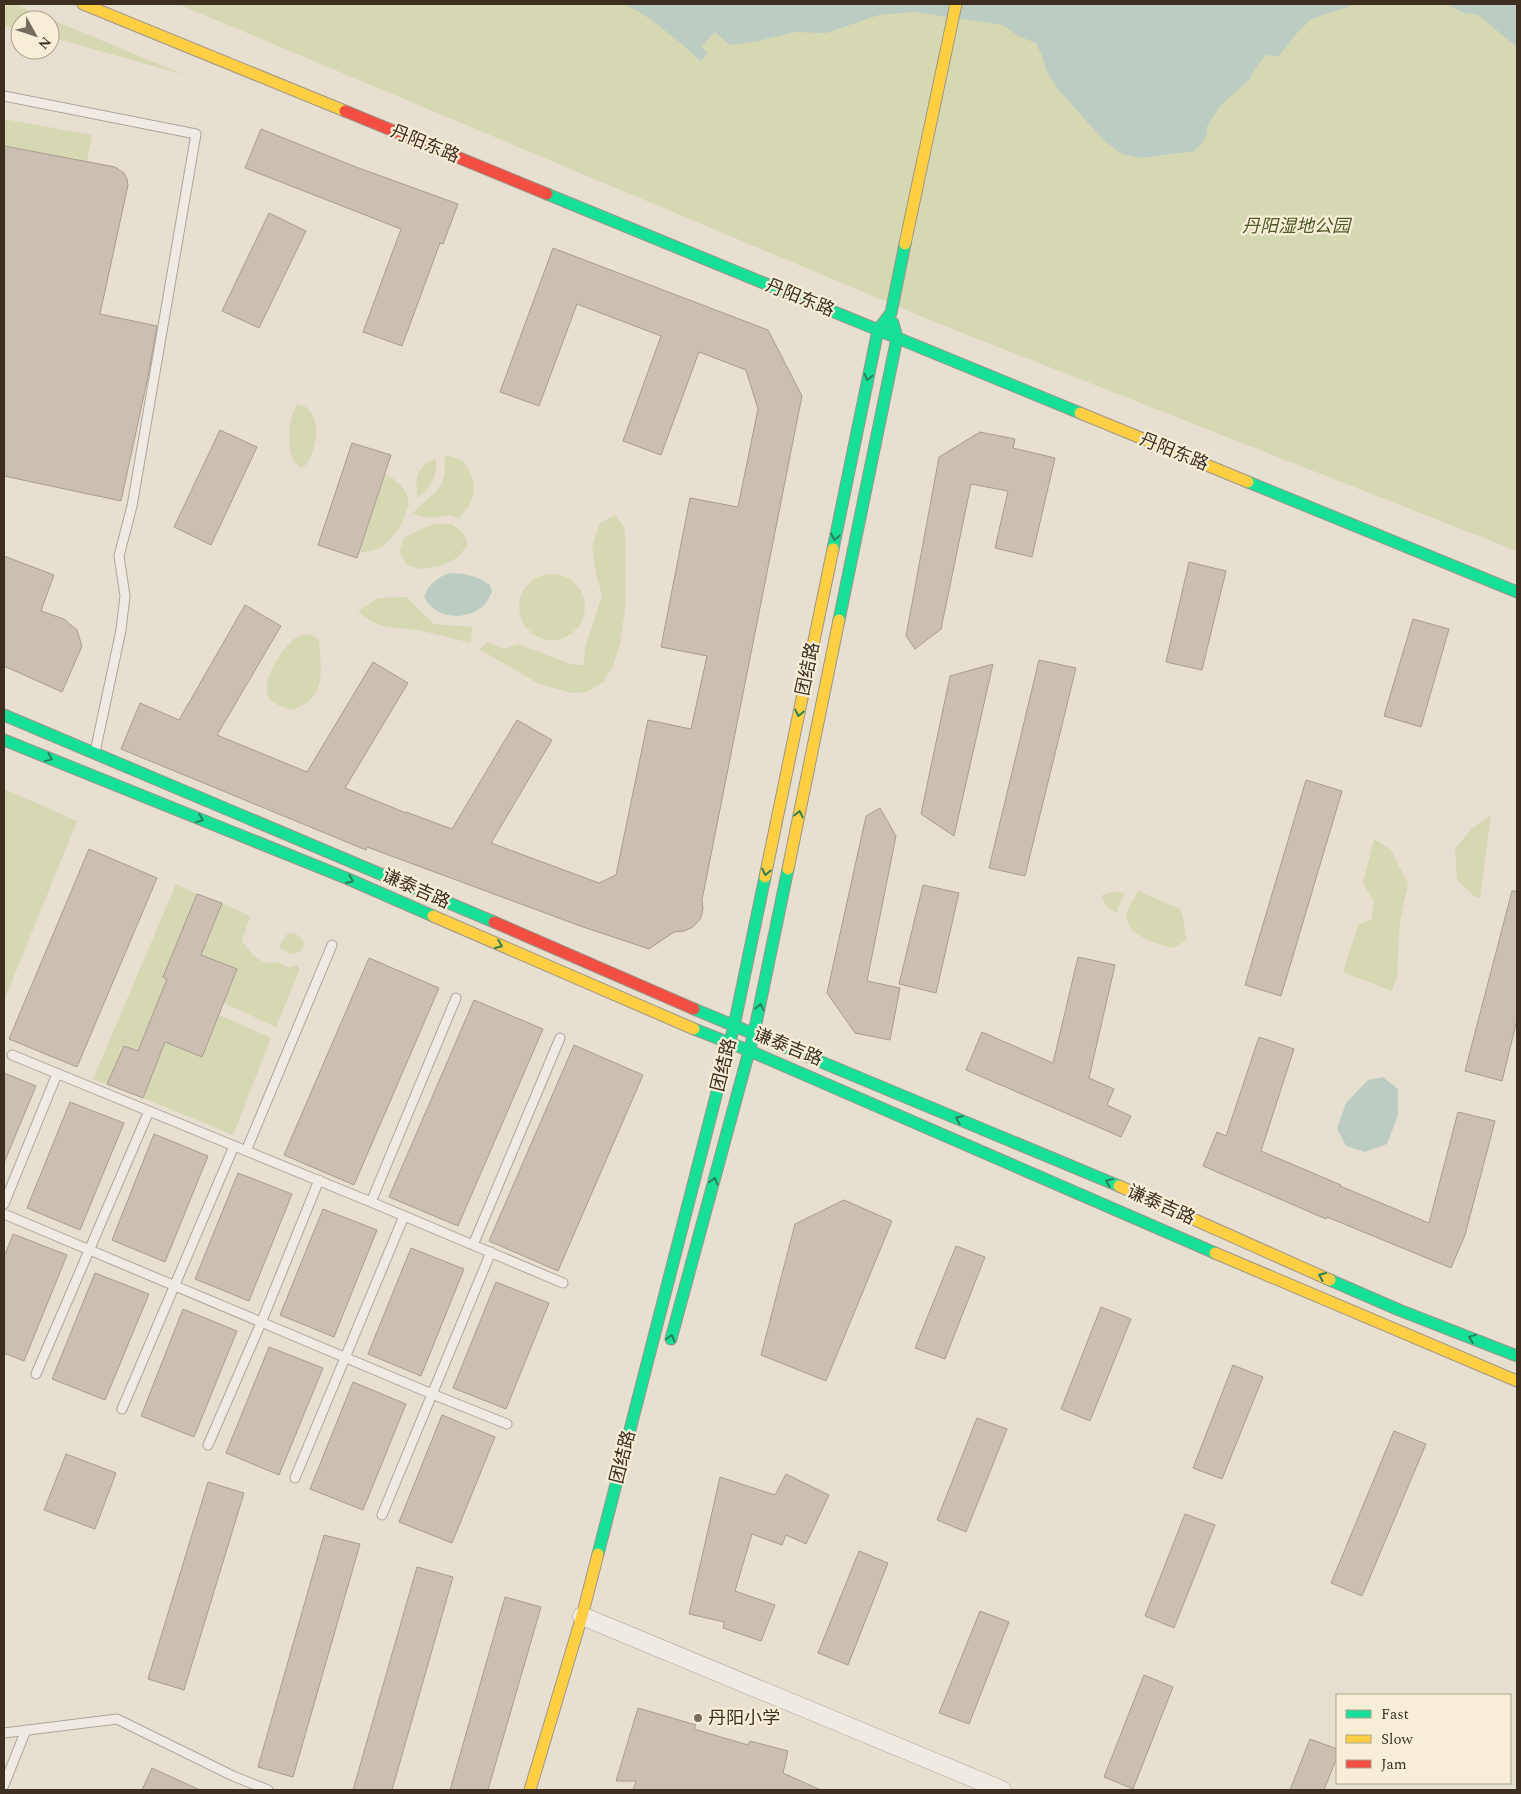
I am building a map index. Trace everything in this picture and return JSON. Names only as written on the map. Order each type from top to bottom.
[{"type":"street","name":"丹阳东路","points":[[82,4],[1517,592]]},
{"type":"street","points":[[897,338],[891,313],[956,4]]},
{"type":"street","points":[[878,330],[891,313]]},
{"type":"street","name":"团结路","points":[[530,1790],[591,1620],[730,1044],[878,330]]},
{"type":"street","name":"团结路","points":[[670,1346],[750,1051],[897,338]]},
{"type":"street","name":"谦泰吉路","points":[[4,715],[368,868],[734,1026],[1116,1185],[1400,1310],[1517,1356]]},
{"type":"street","name":"谦泰吉路","points":[[4,740],[346,878],[1238,1263],[1517,1381]]},
{"type":"street","points":[[591,1620],[1002,1790]]},
{"type":"lane","points":[[4,96],[196,134],[132,506],[119,556],[125,596],[124,605],[95,752]]},
{"type":"lane","points":[[246,1151],[332,945]]},
{"type":"lane","points":[[371,1202],[456,998]]},
{"type":"lane","points":[[473,1245],[560,1038]]},
{"type":"lane","points":[[12,1055],[319,1180],[563,1283]]},
{"type":"lane","points":[[4,1204],[57,1074]]},
{"type":"lane","points":[[36,1374],[149,1111]]},
{"type":"lane","points":[[122,1408],[234,1146]]},
{"type":"lane","points":[[208,1445],[261,1323],[319,1180]]},
{"type":"lane","points":[[4,1214],[261,1323],[507,1424]]},
{"type":"lane","points":[[295,1478],[404,1216]]},
{"type":"lane","points":[[382,1515],[491,1252]]},
{"type":"lane","points":[[4,1733],[117,1719],[233,1776],[268,1790]]},
{"type":"lane","points":[[4,1785],[26,1730]]},
{"type":"green space","points":[[4,4],[14,4],[28,10],[10,10],[10,28],[4,26]]},
{"type":"green space","name":"丹阳湿地公园","points":[[178,4],[1517,4],[1517,551],[937,323]]},
{"type":"green space","points":[[60,23],[185,75],[60,40]]},
{"type":"green space","points":[[4,119],[92,135],[87,162],[4,146]]},
{"type":"green space","points":[[297,404],[306,407],[312,415],[316,430],[314,448],[307,463],[302,468],[292,456],[289,438],[291,419]]},
{"type":"green space","points":[[446,455],[462,460],[471,476],[474,490],[473,497],[465,512],[458,519],[451,515],[431,518],[412,514],[440,487],[445,470]]},
{"type":"green space","points":[[436,459],[436,471],[433,481],[417,498],[417,479],[420,469]]},
{"type":"green space","points":[[385,473],[399,483],[404,490],[408,498],[407,511],[400,526],[386,544],[370,551],[359,553]]},
{"type":"green space","points":[[615,515],[625,529],[625,609],[620,644],[613,666],[603,682],[587,692],[572,693],[539,684],[479,649],[488,642],[504,649],[518,644],[570,664],[584,665],[585,648],[602,595],[596,574],[592,546],[600,523]]},
{"type":"green space","points":[[437,524],[452,524],[465,535],[468,545],[457,558],[441,566],[421,569],[407,565],[399,551],[404,538],[423,528]]},
{"type":"green space","points":[[545,574],[559,574],[571,579],[580,588],[585,600],[583,620],[576,631],[559,640],[545,640],[533,635],[524,626],[519,614],[519,600],[524,588],[533,579]]},
{"type":"green space","points":[[406,597],[434,624],[472,627],[471,643],[421,631],[387,627],[373,622],[358,611],[378,598]]},
{"type":"green space","points":[[305,634],[314,636],[319,640],[320,682],[317,691],[311,699],[291,710],[278,705],[270,699],[267,682],[274,665],[284,650],[294,639]]},
{"type":"green space","points":[[4,789],[77,821],[4,1001]]},
{"type":"green space","points":[[1491,815],[1480,898],[1474,896],[1457,880],[1455,849],[1471,829]]},
{"type":"green space","points":[[1374,839],[1391,850],[1408,884],[1400,921],[1397,976],[1392,991],[1343,972],[1358,925],[1371,920],[1374,902],[1363,883]]},
{"type":"green space","points":[[176,884],[197,894],[164,977],[198,991],[145,1034],[202,1057],[219,1015],[271,1038],[233,1135],[143,1098],[158,1058],[124,1046],[107,1084],[93,1079]]},
{"type":"green space","points":[[1117,891],[1124,894],[1117,912],[1106,906],[1102,895]]},
{"type":"green space","points":[[1139,891],[1180,908],[1184,921],[1186,940],[1175,948],[1146,940],[1133,931],[1127,919],[1127,912]]},
{"type":"green space","points":[[222,903],[250,916],[242,941],[258,958],[267,963],[279,962],[289,968],[297,965],[300,969],[276,1027],[224,1003],[237,969],[201,955]]},
{"type":"green space","points":[[295,933],[303,940],[304,947],[300,952],[289,954],[280,948],[280,945],[287,934]]},
{"type":"shaded area","points":[[625,4],[1357,4],[1311,19],[1296,34],[1279,56],[1266,55],[1252,73],[1250,79],[1221,105],[1207,126],[1207,134],[1203,142],[1194,151],[1141,158],[1122,154],[1106,142],[1058,89],[1047,72],[1036,43],[1018,36],[1003,25],[914,12],[879,15],[826,33],[795,32],[758,41],[730,45],[715,32],[701,47],[708,53],[701,61],[655,23]]},
{"type":"shaded area","points":[[1447,4],[1517,4],[1517,47],[1478,15],[1464,13]]},
{"type":"shaded area","points":[[450,573],[471,576],[490,585],[492,592],[486,603],[479,609],[462,616],[444,614],[429,605],[424,597],[428,589],[437,579]]},
{"type":"shaded area","points":[[1383,1077],[1398,1089],[1398,1115],[1387,1144],[1365,1152],[1346,1146],[1337,1128],[1346,1103],[1368,1080]]},
{"type":"building","points":[[261,129],[356,167],[458,204],[443,244],[440,243],[402,346],[363,332],[401,229],[245,168]]},
{"type":"building","points":[[4,146],[115,167],[124,173],[127,179],[128,185],[100,314],[157,326],[121,501],[4,476]]},
{"type":"building","points":[[269,213],[306,231],[259,328],[222,311]]},
{"type":"building","points":[[553,248],[768,330],[802,396],[702,900],[701,918],[693,927],[684,931],[674,932],[649,949],[583,927],[367,847],[366,850],[121,749],[140,703],[179,720],[245,605],[281,626],[217,735],[307,772],[373,662],[408,683],[345,788],[406,813],[452,829],[517,720],[552,740],[491,843],[599,883],[616,875],[648,720],[691,729],[707,656],[661,647],[690,498],[738,507],[758,409],[746,370],[699,352],[661,455],[623,441],[661,336],[577,304],[539,406],[500,392]]},
{"type":"building","points":[[220,430],[257,447],[211,545],[174,527]]},
{"type":"building","points":[[980,432],[1015,439],[1013,448],[1055,458],[1032,557],[995,548],[1008,491],[971,484],[941,629],[915,649],[906,636],[939,457]]},
{"type":"building","points":[[352,443],[391,455],[357,558],[318,545]]},
{"type":"building","points":[[4,556],[54,575],[41,611],[64,619],[77,630],[82,646],[62,692],[4,666]]},
{"type":"building","points":[[1189,562],[1226,571],[1202,670],[1166,662]]},
{"type":"building","points":[[1413,619],[1449,629],[1421,727],[1384,716]]},
{"type":"building","points":[[1039,660],[1076,668],[1025,876],[989,868]]},
{"type":"building","points":[[993,664],[954,836],[921,814],[950,676]]},
{"type":"building","points":[[1306,780],[1342,791],[1281,996],[1245,985]]},
{"type":"building","points":[[880,808],[896,836],[867,981],[900,988],[890,1040],[855,1033],[827,993],[866,816]]},
{"type":"building","points":[[89,849],[157,878],[77,1067],[9,1039]]},
{"type":"building","points":[[923,885],[959,893],[936,993],[899,984]]},
{"type":"building","points":[[1512,891],[1517,891],[1517,1020],[1502,1081],[1465,1071]]},
{"type":"building","points":[[197,894],[222,903],[201,955],[237,969],[202,1057],[165,1042],[143,1098],[107,1084],[124,1046],[138,1051],[167,979],[163,977]]},
{"type":"building","points":[[1078,957],[1115,965],[1089,1078],[1114,1089],[1107,1105],[1131,1116],[1121,1137],[966,1070],[982,1032],[1053,1063]]},
{"type":"building","points":[[369,958],[439,988],[354,1185],[284,1155]]},
{"type":"building","points":[[474,1000],[543,1029],[458,1226],[389,1197]]},
{"type":"building","points":[[1259,1037],[1294,1049],[1261,1151],[1429,1223],[1458,1112],[1495,1121],[1465,1235],[1451,1268],[1327,1217],[1326,1219],[1203,1166],[1217,1132],[1226,1136]]},
{"type":"building","points":[[574,1045],[643,1075],[558,1271],[489,1241]]},
{"type":"building","points":[[4,1073],[36,1086],[4,1163]]},
{"type":"building","points":[[70,1102],[124,1123],[80,1230],[27,1208]]},
{"type":"building","points":[[154,1134],[208,1156],[165,1262],[112,1240]]},
{"type":"building","points":[[238,1173],[292,1194],[249,1301],[195,1279]]},
{"type":"building","points":[[844,1200],[892,1221],[826,1381],[761,1355],[795,1224]]},
{"type":"building","points":[[323,1209],[377,1230],[334,1337],[280,1315]]},
{"type":"building","points":[[13,1234],[67,1255],[24,1361],[4,1353],[4,1257]]},
{"type":"building","points":[[956,1246],[985,1257],[945,1359],[915,1348]]},
{"type":"building","points":[[411,1248],[464,1269],[421,1376],[368,1354]]},
{"type":"building","points":[[95,1273],[149,1294],[105,1400],[52,1379]]},
{"type":"building","points":[[496,1282],[549,1303],[506,1409],[453,1388]]},
{"type":"building","points":[[1101,1307],[1131,1319],[1090,1421],[1061,1409]]},
{"type":"building","points":[[183,1309],[237,1331],[194,1437],[141,1416]]},
{"type":"building","points":[[269,1347],[323,1368],[279,1475],[226,1453]]},
{"type":"building","points":[[1233,1365],[1263,1377],[1222,1479],[1193,1468]]},
{"type":"building","points":[[353,1382],[406,1404],[363,1510],[310,1489]]},
{"type":"building","points":[[442,1415],[495,1437],[452,1543],[399,1522]]},
{"type":"building","points":[[977,1418],[1007,1429],[966,1532],[937,1520]]},
{"type":"building","points":[[1394,1431],[1426,1444],[1362,1596],[1331,1583]]},
{"type":"building","points":[[66,1454],[116,1473],[95,1529],[44,1510]]},
{"type":"building","points":[[786,1474],[829,1495],[806,1544],[786,1535],[782,1545],[752,1534],[735,1591],[775,1605],[761,1641],[723,1628],[724,1622],[689,1614],[720,1477],[775,1495]]},
{"type":"building","points":[[208,1482],[244,1493],[184,1690],[148,1679]]},
{"type":"building","points":[[1185,1514],[1215,1525],[1174,1628],[1145,1616]]},
{"type":"building","points":[[324,1535],[360,1544],[293,1777],[258,1767]]},
{"type":"building","points":[[859,1551],[888,1563],[848,1665],[818,1653]]},
{"type":"building","points":[[417,1567],[453,1577],[392,1790],[353,1790]]},
{"type":"building","points":[[505,1597],[541,1607],[488,1790],[450,1790]]},
{"type":"building","points":[[980,1611],[1009,1622],[969,1724],[939,1713]]},
{"type":"building","points":[[1144,1675],[1173,1687],[1133,1789],[1104,1777]]},
{"type":"building","points":[[638,1708],[696,1725],[694,1729],[748,1745],[750,1741],[788,1751],[783,1773],[821,1790],[633,1790],[636,1781],[616,1781]]},
{"type":"building","points":[[1310,1739],[1336,1749],[1336,1760],[1324,1790],[1290,1790]]},
{"type":"building","points":[[152,1768],[200,1790],[142,1790]]},
{"type":"traffic: fast","points":[[547,194],[1080,413]]},
{"type":"traffic: fast","points":[[833,549],[878,330],[891,313],[905,244]]},
{"type":"traffic: fast","points":[[839,620],[897,338],[893,323]]},
{"type":"traffic: fast","points":[[1248,482],[1517,592]]},
{"type":"traffic: fast","points":[[4,715],[494,922]]},
{"type":"traffic: fast","points":[[4,740],[346,878],[433,916]]},
{"type":"traffic: fast","points":[[671,1339],[754,1033],[788,869]]},
{"type":"traffic: fast","points":[[598,1554],[734,1026],[765,877]]},
{"type":"traffic: fast","points":[[694,1009],[1119,1186]]},
{"type":"traffic: fast","points":[[694,1029],[750,1051],[1215,1253]]},
{"type":"traffic: fast","points":[[1330,1280],[1399,1310],[1517,1356]]},
{"type":"traffic: slow","points":[[83,4],[345,111]]},
{"type":"traffic: slow","points":[[905,244],[956,4]]},
{"type":"traffic: slow","points":[[1080,413],[1248,482]]},
{"type":"traffic: slow","points":[[765,877],[833,549]]},
{"type":"traffic: slow","points":[[788,869],[839,620]]},
{"type":"traffic: slow","points":[[433,916],[694,1029]]},
{"type":"traffic: slow","points":[[1119,1186],[1330,1280]]},
{"type":"traffic: slow","points":[[1215,1253],[1517,1381]]},
{"type":"traffic: slow","points":[[530,1790],[582,1616],[598,1554]]},
{"type":"traffic: jam","points":[[345,111],[547,194]]},
{"type":"traffic: jam","points":[[494,922],[694,1009]]},
{"type":"place","name":"丹阳小学","points":[[698,1718]]}]
